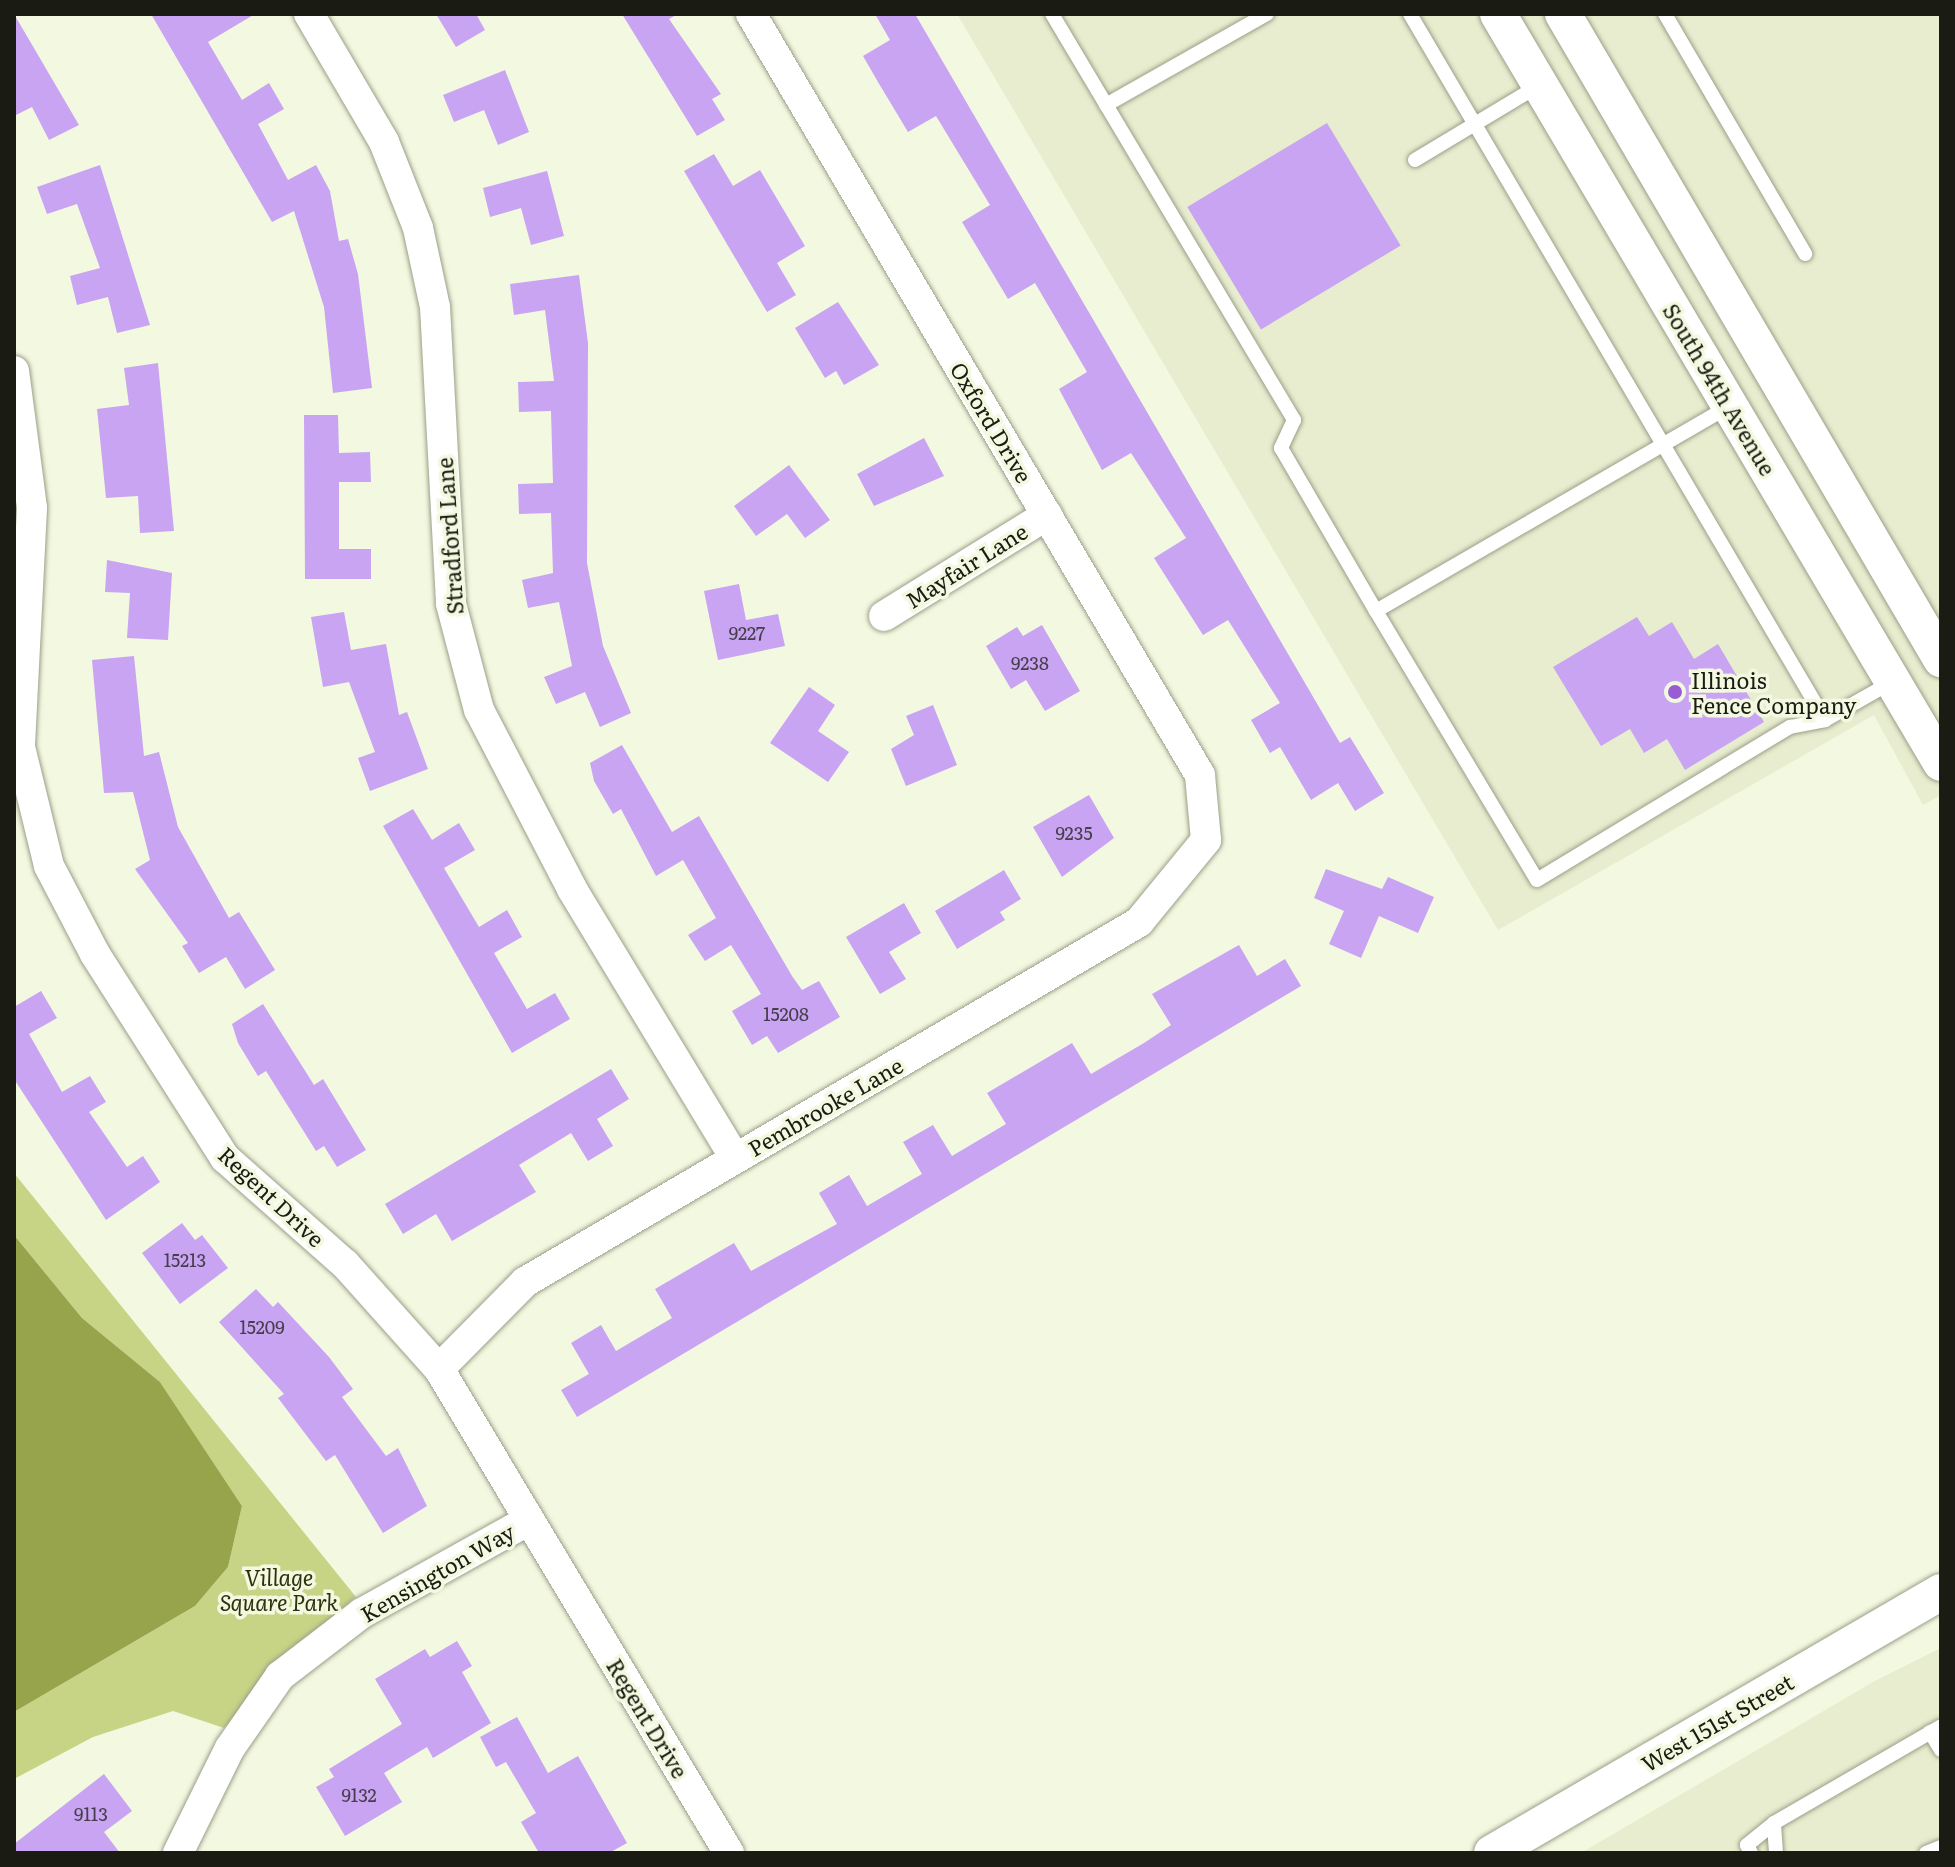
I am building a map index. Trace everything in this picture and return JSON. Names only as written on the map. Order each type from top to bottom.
[{"type":"street","name":"Stradford Lane","points":[[309,14],[384,142],[418,228],[435,307],[451,604],[479,710],[572,889],[735,1158]]},
{"type":"street","name":"Oxford Drive","points":[[751,14],[1200,775],[1206,840]]},
{"type":"street","name":"South 94th Avenue","points":[[1498,14],[1941,763]]},
{"type":"street","points":[[1563,14],[1941,659]]},
{"type":"street","name":"Regent Drive","points":[[14,371],[31,567],[20,747],[49,866],[95,954],[225,1158],[345,1264],[439,1369],[729,1853]]},
{"type":"street","name":"Mayfair Lane","points":[[884,616],[1047,515]]},
{"type":"street","name":"Pembrooke Lane","points":[[439,1369],[525,1282],[1139,922],[1206,840]]},
{"type":"street","name":"Kensington Way","points":[[178,1853],[230,1748],[280,1676],[362,1613],[529,1520]]},
{"type":"street","name":"West 151st Street","points":[[1492,1853],[1941,1592]]},
{"type":"lane","points":[[1052,14],[1294,420],[1281,448],[1537,880],[1776,735],[1825,720],[1893,681]]},
{"type":"lane","points":[[1106,105],[1267,14]]},
{"type":"lane","points":[[1410,14],[1825,720]]},
{"type":"lane","points":[[1665,14],[1805,254]]},
{"type":"lane","points":[[1415,160],[1540,85]]},
{"type":"lane","points":[[1376,611],[1661,441],[1730,406]]},
{"type":"lane","points":[[1751,1853],[1747,1845],[1774,1823],[1935,1729],[1941,1750]]},
{"type":"lane","points":[[1774,1823],[1776,1853]]},
{"type":"lane","points":[[1926,1853],[1941,1847]]},
{"type":"shaded area","points":[[957,14],[1941,14],[1941,795],[1923,805],[1874,715],[1498,930]]},
{"type":"shaded area","points":[[14,1235],[82,1318],[160,1382],[242,1506],[228,1567],[195,1606],[14,1712]]},
{"type":"shaded area","points":[[1941,1648],[1941,1853],[1581,1853],[1873,1682]]},
{"type":"green space","name":"Village Square Park","points":[[14,1173],[356,1597],[297,1646],[224,1728],[173,1711],[93,1737],[14,1779],[14,1712],[195,1606],[228,1567],[242,1506],[160,1382],[82,1318],[14,1235]]},
{"type":"building","points":[[14,14],[79,125],[49,140],[32,107],[14,116]]},
{"type":"building","points":[[151,14],[255,14],[208,42],[242,100],[269,83],[284,109],[258,124],[288,180],[316,165],[330,191],[339,241],[348,239],[358,274],[372,388],[333,393],[324,307],[294,211],[272,222]]},
{"type":"building","points":[[436,14],[476,14],[485,30],[456,47]]},
{"type":"building","points":[[622,14],[678,14],[669,19],[721,94],[712,99],[725,120],[697,136]]},
{"type":"building","points":[[875,14],[915,14],[1340,743],[1350,737],[1384,793],[1355,811],[1338,783],[1311,800],[1280,747],[1270,753],[1251,720],[1280,703],[1228,620],[1203,635],[1154,558],[1186,538],[1131,453],[1102,470],[1059,389],[1087,372],[1035,283],[1008,299],[962,222],[990,205],[936,116],[908,132],[878,82],[863,56],[890,40]]},
{"type":"building","points":[[505,70],[529,132],[498,145],[484,110],[454,122],[443,95]]},
{"type":"building","points":[[1327,123],[1401,246],[1261,330],[1187,207]]},
{"type":"building","points":[[714,154],[733,186],[760,170],[805,246],[777,263],[796,295],[767,312],[684,171]]},
{"type":"building","points":[[100,165],[150,325],[117,333],[108,297],[77,305],[70,276],[100,268],[77,204],[47,214],[37,187]]},
{"type":"building","points":[[547,171],[564,236],[531,245],[521,208],[490,217],[483,188]]},
{"type":"building","points":[[579,275],[588,343],[587,563],[603,646],[631,713],[600,727],[585,692],[556,704],[544,677],[572,666],[559,602],[528,608],[522,580],[553,573],[551,513],[519,514],[518,484],[553,483],[551,411],[519,412],[518,382],[554,381],[545,310],[514,315],[510,284]]},
{"type":"building","points":[[838,302],[879,365],[844,385],[836,371],[825,378],[795,328]]},
{"type":"building","points":[[158,363],[174,531],[140,533],[138,496],[106,498],[97,409],[129,405],[124,368]]},
{"type":"building","points":[[304,415],[338,415],[339,453],[370,452],[371,482],[339,482],[339,549],[371,549],[371,579],[305,579]]},
{"type":"building","points":[[924,438],[944,476],[874,506],[857,474]]},
{"type":"building","points":[[789,465],[830,520],[805,538],[787,514],[756,536],[734,506]]},
{"type":"building","points":[[107,560],[172,573],[168,640],[127,638],[130,593],[105,592]]},
{"type":"building","points":[[739,584],[746,620],[778,614],[785,646],[718,660],[704,591]]},
{"type":"building","points":[[344,612],[351,650],[386,644],[399,715],[407,712],[428,769],[370,791],[358,758],[375,752],[349,682],[323,687],[311,617]]},
{"type":"building","points":[[1637,617],[1649,636],[1672,622],[1694,659],[1718,644],[1764,722],[1685,770],[1667,739],[1644,753],[1630,729],[1601,746],[1553,667]]},
{"type":"building","points":[[1042,625],[1080,691],[1045,711],[1026,680],[1011,689],[986,646],[1017,627],[1023,636]]},
{"type":"building","points":[[134,656],[144,756],[159,752],[178,827],[229,918],[239,912],[275,970],[245,989],[226,957],[199,973],[182,946],[188,943],[135,869],[150,860],[133,792],[104,793],[92,660]]},
{"type":"building","points":[[809,687],[835,705],[818,731],[849,752],[828,782],[770,743]]},
{"type":"building","points":[[933,705],[957,765],[906,786],[891,749],[914,735],[906,716]]},
{"type":"building","points":[[622,745],[672,832],[699,816],[792,976],[802,990],[819,981],[840,1017],[778,1053],[767,1036],[752,1045],[732,1011],[761,994],[731,945],[705,961],[688,935],[716,918],[683,860],[656,876],[621,809],[613,814],[594,781],[590,763]]},
{"type":"building","points":[[1089,795],[1114,838],[1062,877],[1033,827]]},
{"type":"building","points":[[413,809],[432,840],[459,823],[475,850],[444,868],[479,927],[507,910],[522,937],[494,953],[527,1009],[555,993],[570,1019],[512,1053],[383,826]]},
{"type":"building","points":[[1326,869],[1382,889],[1388,877],[1434,897],[1418,933],[1379,916],[1361,958],[1329,944],[1344,911],[1314,898]]},
{"type":"building","points":[[1004,870],[1021,899],[1000,912],[1005,920],[957,949],[935,911]]},
{"type":"building","points":[[904,903],[921,933],[889,952],[906,979],[880,994],[846,937]]},
{"type":"building","points":[[1239,945],[1257,976],[1285,959],[1301,986],[577,1417],[561,1390],[589,1374],[571,1343],[601,1325],[616,1351],[672,1318],[655,1289],[734,1243],[751,1271],[837,1224],[819,1193],[849,1175],[867,1206],[922,1174],[903,1142],[933,1125],[952,1156],[1006,1124],[987,1093],[1072,1043],[1091,1074],[1144,1043],[1171,1025],[1152,994]]},
{"type":"building","points":[[41,991],[57,1018],[29,1034],[62,1092],[90,1076],[106,1102],[89,1112],[127,1167],[143,1156],[160,1182],[106,1220],[14,1079],[14,1007]]},
{"type":"building","points":[[263,1004],[314,1085],[323,1079],[366,1150],[337,1167],[324,1146],[316,1151],[266,1071],[258,1076],[238,1043],[232,1024]]},
{"type":"building","points":[[611,1069],[629,1099],[597,1119],[613,1146],[588,1161],[571,1133],[519,1165],[536,1192],[452,1241],[436,1214],[403,1234],[385,1204]]},
{"type":"building","points":[[182,1223],[195,1240],[202,1235],[228,1268],[180,1304],[142,1253]]},
{"type":"building","points":[[256,1289],[273,1307],[278,1302],[329,1357],[353,1389],[342,1397],[386,1456],[398,1448],[427,1506],[383,1533],[335,1455],[326,1461],[278,1398],[284,1394],[219,1322]]},
{"type":"building","points":[[457,1641],[472,1666],[462,1672],[491,1723],[433,1758],[427,1747],[384,1773],[402,1802],[345,1836],[316,1787],[334,1777],[329,1769],[402,1724],[375,1679],[425,1649],[430,1657]]},
{"type":"building","points":[[517,1717],[548,1773],[578,1756],[627,1843],[609,1853],[539,1853],[521,1822],[536,1813],[506,1762],[496,1767],[480,1737]]},
{"type":"building","points":[[104,1774],[132,1811],[104,1832],[120,1853],[14,1853],[14,1844]]},
{"type":"place","name":"Illinois Fence Company","points":[[1675,692]]}]
